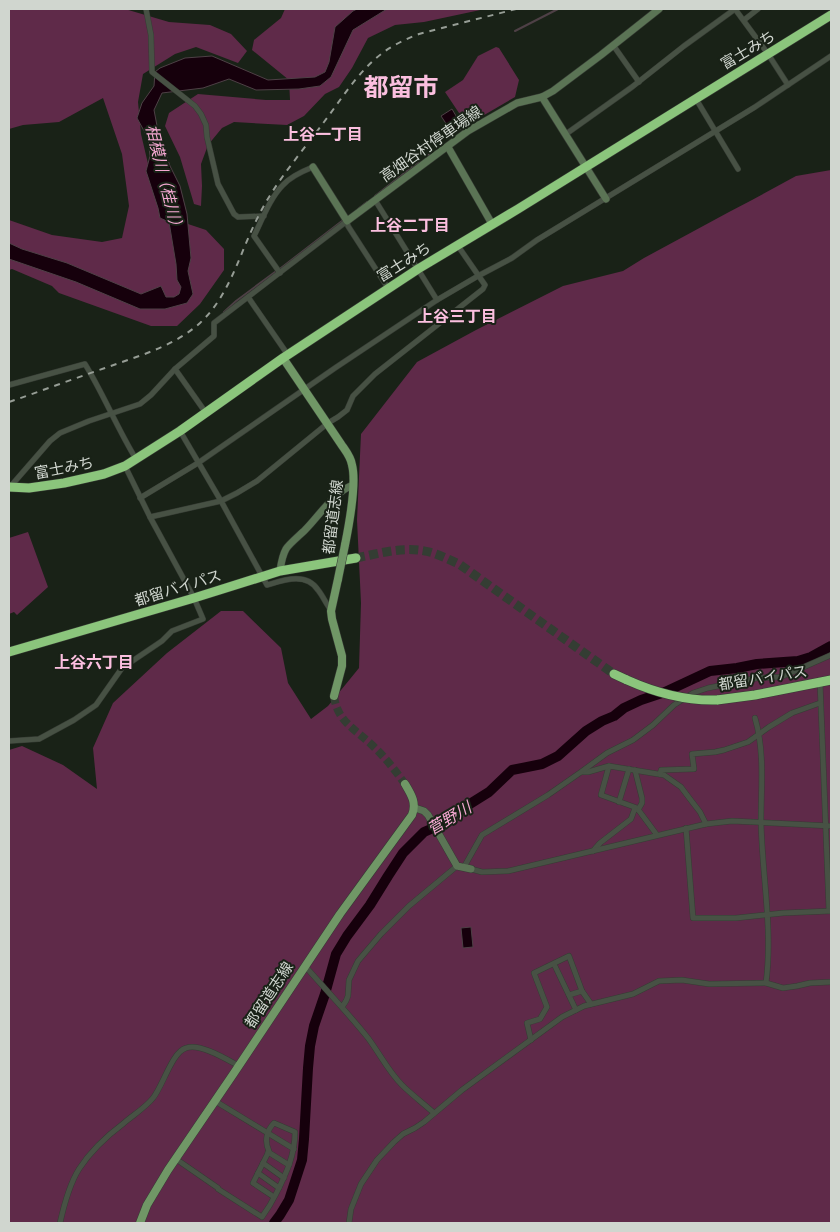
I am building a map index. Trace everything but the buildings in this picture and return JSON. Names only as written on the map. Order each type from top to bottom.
[{"type":"highway","name":"富士みち","points":[[9,487],[29,488],[64,483],[104,474],[125,466],[180,431],[285,356],[418,268],[458,246],[831,15]]},
{"type":"highway","name":"都留バイパス","points":[[9,652],[280,572],[356,558]]},
{"type":"highway","name":"都留バイパス","points":[[614,674],[654,691],[678,698],[707,700],[755,695],[831,680]]},
{"type":"main road","name":"高畑谷村停車場線","points":[[347,221],[468,131],[517,103],[542,97],[553,91],[658,9]]},
{"type":"main road","points":[[542,97],[606,199]]},
{"type":"main road","points":[[448,147],[492,224]]},
{"type":"main road","points":[[314,168],[347,221]]},
{"type":"main road","name":"都留道志線","points":[[285,356],[304,389],[351,460],[352,465],[352,503],[331,611],[342,656],[342,666],[334,696]]},
{"type":"main road","points":[[280,572],[282,557],[288,546],[294,542],[337,495],[353,485]]},
{"type":"main road","points":[[405,784],[415,808],[424,811],[428,815],[464,867]]},
{"type":"main road","name":"都留道志線","points":[[140,1223],[147,1205],[176,1159],[340,914],[412,815],[415,808]]},
{"type":"street","points":[[146,9],[151,36],[151,70],[195,106],[201,114],[206,125],[218,184],[234,214],[238,217],[264,216]]},
{"type":"street","points":[[566,134],[639,82],[735,9],[788,85]]},
{"type":"street","points":[[744,20],[758,9]]},
{"type":"street","points":[[613,46],[639,82]]},
{"type":"street","points":[[140,498],[198,463],[304,389],[438,300],[512,258],[537,240],[716,131],[831,56]]},
{"type":"street","points":[[696,99],[738,169]]},
{"type":"street","points":[[280,273],[254,236],[283,185],[302,171],[314,168]]},
{"type":"street","points":[[375,200],[438,300]]},
{"type":"street","points":[[9,487],[50,441],[60,434],[89,421],[140,404],[214,336],[214,322],[347,221],[348,226],[388,288]]},
{"type":"street","points":[[150,517],[221,501],[237,493],[257,481],[328,423],[338,418],[347,410],[353,396],[375,374],[483,288],[484,285],[458,246]]},
{"type":"street","points":[[248,297],[285,356]]},
{"type":"street","points":[[9,385],[85,364],[136,459]]},
{"type":"street","points":[[175,370],[206,413]]},
{"type":"street","points":[[180,431],[267,585],[293,578],[306,580],[318,589],[331,611]]},
{"type":"street","points":[[9,741],[39,739],[74,720],[96,705],[122,668],[162,641],[172,631],[203,619],[194,598],[140,498],[125,466]]},
{"type":"street","points":[[342,1007],[346,1001],[351,974],[381,934],[408,906],[464,867],[482,835],[581,772],[607,753],[633,740],[653,725],[674,705],[693,693],[757,678],[781,677],[831,655]]},
{"type":"street","points":[[686,828],[693,918],[736,918],[830,911],[826,859],[829,826],[820,682]]},
{"type":"street","points":[[660,774],[661,770],[694,769],[692,754],[724,750],[748,742],[792,713],[820,703]]},
{"type":"street","points":[[755,718],[760,734],[762,776],[761,822],[768,964],[766,983]]},
{"type":"street","points":[[581,772],[609,766],[664,775],[681,788],[700,812],[706,824]]},
{"type":"street","points":[[609,766],[601,795],[636,809],[657,835]]},
{"type":"street","points":[[619,802],[632,770]]},
{"type":"street","points":[[593,851],[600,843],[631,819],[636,809],[642,803],[632,770]]},
{"type":"street","points":[[464,867],[482,872],[508,871],[686,828],[732,821],[829,826]]},
{"type":"street","points":[[531,1040],[527,1023],[540,1019],[547,1007],[534,973],[569,956],[582,991],[591,1004]]},
{"type":"street","points":[[554,964],[576,1010]]},
{"type":"street","points":[[305,966],[342,1007],[403,1086],[434,1113]]},
{"type":"street","points":[[349,1223],[351,1209],[358,1190],[369,1171],[399,1138],[562,1017],[584,1006],[632,994],[659,981],[682,980],[709,984],[766,983],[783,988],[810,983],[831,982]]},
{"type":"street","points":[[569,996],[582,991]]},
{"type":"street","points":[[60,1223],[68,1196],[79,1170],[102,1142],[154,1098],[180,1051],[190,1047],[204,1050],[239,1066]]},
{"type":"street","points":[[215,1101],[294,1149]]},
{"type":"street","points":[[176,1159],[218,1188],[218,1190],[262,1217],[274,1197],[284,1178],[294,1149],[296,1132],[274,1122],[266,1140],[269,1151],[254,1183],[274,1197]]},
{"type":"street","points":[[268,1152],[289,1166]]},
{"type":"street","points":[[263,1163],[284,1178]]},
{"type":"street","points":[[258,1173],[279,1188]]},
{"type":"shaded area","points":[[9,9],[125,9],[169,22],[210,25],[231,34],[247,51],[238,63],[196,47],[175,54],[143,74],[138,102],[141,134],[153,185],[170,218],[206,230],[224,249],[224,270],[200,304],[177,326],[151,326],[59,293],[52,286],[12,269],[9,270],[9,220],[52,235],[102,242],[122,238],[129,206],[122,154],[103,98],[59,122],[23,125],[9,129]]},
{"type":"shaded area","points":[[285,9],[485,9],[424,22],[395,25],[368,38],[352,68],[339,87],[325,94],[304,116],[287,125],[234,122],[222,128],[208,145],[201,164],[201,206],[194,204],[180,157],[165,126],[169,113],[198,94],[266,100],[290,100],[289,80],[252,50],[254,40],[281,18]]},
{"type":"shaded area","points":[[496,47],[499,48],[519,80],[515,97],[467,125],[445,92],[463,80],[478,56]]},
{"type":"shaded area","points":[[831,170],[831,1223],[9,1223],[9,750],[22,746],[63,765],[97,789],[93,748],[113,703],[167,653],[221,611],[243,611],[281,648],[288,683],[311,719],[328,706],[359,668],[361,603],[357,520],[361,434],[417,362],[563,286],[623,271],[796,176]]},
{"type":"shaded area","points":[[28,532],[48,587],[17,615],[14,612],[9,614],[9,538]]},
{"type":"water","name":"相模川（桂川）","points":[[357,9],[387,9],[353,30],[331,77],[320,86],[299,89],[256,90],[229,79],[203,88],[162,93],[154,110],[158,131],[170,166],[180,186],[187,214],[191,258],[188,271],[193,294],[187,303],[165,309],[140,309],[76,282],[9,259],[9,243],[67,263],[141,294],[161,286],[166,297],[174,297],[179,294],[181,287],[177,280],[169,222],[160,218],[146,171],[150,156],[148,138],[137,118],[142,103],[154,86],[155,72],[160,68],[185,58],[212,56],[268,80],[315,77],[325,72],[329,62],[335,27]]},
{"type":"water","points":[[452,109],[463,128],[453,134],[441,116]]},
{"type":"water","points":[[471,927],[473,947],[463,948],[461,928]]},
{"type":"waterway","points":[[515,31],[558,9]]},
{"type":"waterway","points":[[426,157],[432,152]]},
{"type":"waterway","points":[[375,196],[420,161]]},
{"type":"waterway","points":[[358,209],[367,202]]},
{"type":"waterway","points":[[281,268],[342,221]]},
{"type":"waterway","points":[[224,312],[275,272]]},
{"type":"waterway","name":"菅野川","points":[[274,1223],[289,1200],[302,1160],[310,1046],[314,1026],[336,954],[403,853],[424,832],[440,825],[449,817],[489,792],[512,770],[542,764],[558,756],[586,731],[614,716],[624,708],[665,692],[710,671],[757,664],[798,661],[811,657],[831,646]]},
{"type":"tunnel","points":[[356,558],[394,551],[414,550],[433,553],[459,564],[614,674]]},
{"type":"tunnel","points":[[334,696],[336,705],[343,718],[381,754],[405,784]]},
{"type":"railway","points":[[9,402],[155,350],[190,331],[211,312],[220,299],[234,272],[252,229],[273,190],[367,67],[390,48],[419,34],[516,9]]},
{"type":"district","name":"都留市","points":[[401,87]]},
{"type":"district","name":"上谷一丁目","points":[[323,134]]},
{"type":"district","name":"上谷二丁目","points":[[410,225]]},
{"type":"district","name":"上谷三丁目","points":[[457,316]]},
{"type":"district","name":"上谷六丁目","points":[[94,662]]}]
